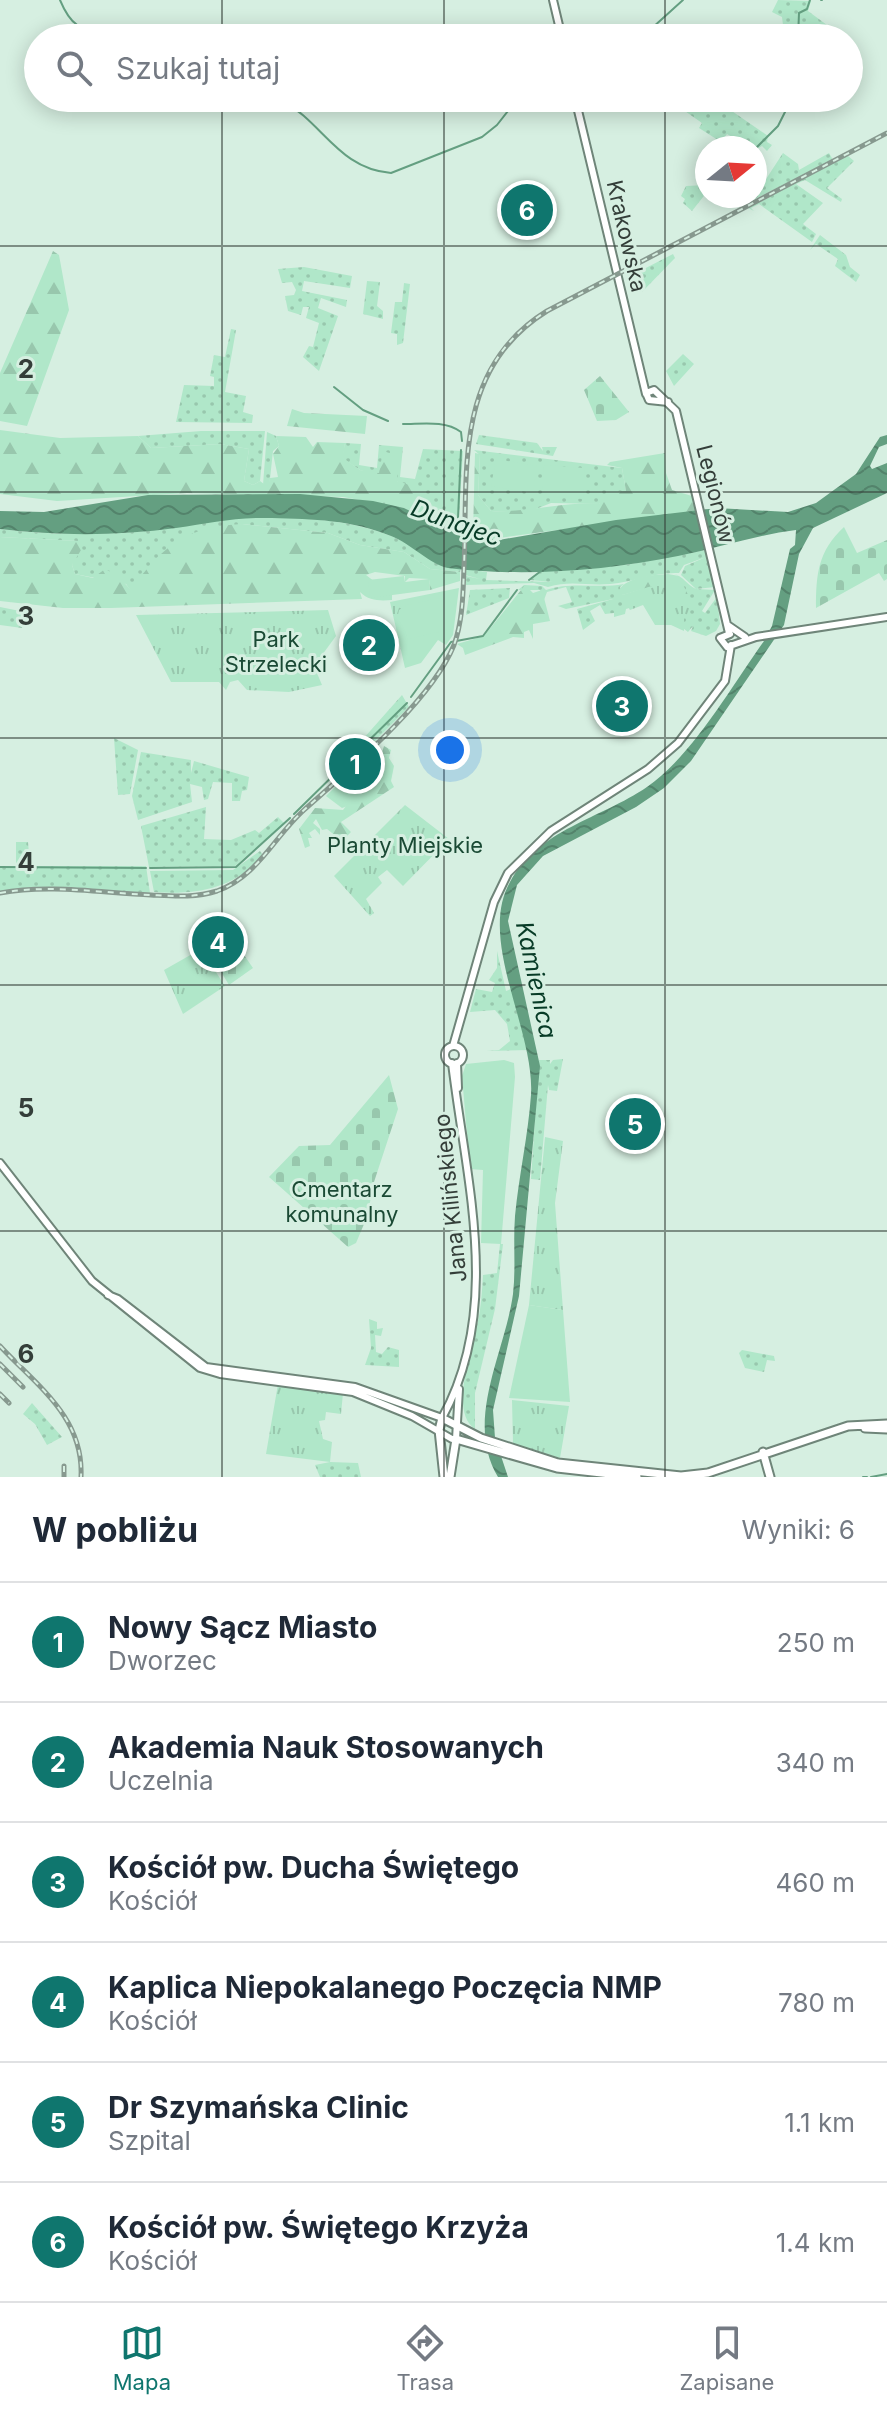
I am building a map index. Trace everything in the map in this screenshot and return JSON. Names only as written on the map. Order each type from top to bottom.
[{"type":"main road","points":[[553,1],[559,24]]},
{"type":"main road","name":"Krakowska","points":[[578,112],[643,383],[652,394]]},
{"type":"main road","name":"Legionów","points":[[652,394],[668,402],[676,411],[730,640]]},
{"type":"main road","points":[[730,640],[887,617]]},
{"type":"main road","points":[[725,618],[734,632],[745,639]]},
{"type":"main road","points":[[456,1047],[463,1055],[454,1063],[445,1055],[456,1047],[494,902],[515,864],[564,822],[667,754],[695,722],[728,674],[732,658],[745,639]]},
{"type":"main road","points":[[730,640],[732,658]]},
{"type":"main road","points":[[728,674],[730,640]]},
{"type":"main road","name":"Jana Kilińskiego","points":[[454,1063],[478,1276],[475,1317],[459,1385],[456,1439]]},
{"type":"main road","points":[[0,1163],[86,1274],[200,1368],[220,1374],[353,1392],[412,1416],[439,1435],[473,1439],[572,1471],[637,1477]]},
{"type":"main road","points":[[108,1295],[118,1299],[206,1367],[355,1387],[457,1424],[473,1439]]},
{"type":"main road","name":"Jana Kilińskiego","points":[[442,1418],[459,1385]]},
{"type":"main road","points":[[442,1418],[439,1435],[444,1477]]},
{"type":"main road","points":[[512,1453],[564,1465],[681,1476],[708,1473],[848,1426],[882,1426]]},
{"type":"main road","points":[[450,1477],[456,1439]]},
{"type":"main road","points":[[711,1477],[763,1454]]},
{"type":"main road","points":[[763,1454],[770,1477]]},
{"type":"green space","points":[[778,0],[811,1],[808,11],[826,24],[783,24],[782,17],[772,12]]},
{"type":"green space","points":[[686,112],[733,112],[768,136],[767,142],[767,136],[712,136],[699,128],[702,123]]},
{"type":"green space","points":[[783,153],[798,164],[799,170],[829,153],[833,160],[767,193],[767,178]]},
{"type":"green space","points":[[847,155],[854,161],[827,188],[842,199],[841,202],[805,180],[796,184],[823,203],[803,224],[816,234],[812,242],[765,208],[767,196]]},
{"type":"green space","points":[[686,186],[695,186],[695,207],[692,211],[683,203],[685,199],[681,196]]},
{"type":"green space","points":[[820,235],[846,255],[850,267],[860,275],[856,282],[835,266],[838,259],[816,244],[810,250]]},
{"type":"green space","points":[[53,251],[59,255],[69,310],[27,426],[0,421],[0,373]]},
{"type":"green space","points":[[673,254],[675,258],[642,292],[640,271]]},
{"type":"green space","points":[[304,267],[352,276],[350,288],[304,281],[302,291],[347,300],[346,307],[321,298],[318,308],[338,316],[319,371],[303,357],[309,346],[313,347],[319,323],[306,318],[309,307],[303,307],[301,315],[288,311],[285,296],[294,295],[296,290],[292,282],[282,283],[278,269]]},
{"type":"green space","points":[[367,281],[380,282],[377,306],[383,311],[383,319],[363,314]]},
{"type":"green space","points":[[404,283],[410,284],[403,343],[397,345],[397,334],[391,333],[395,302],[402,302]]},
{"type":"green space","points":[[231,329],[236,330],[225,392],[246,396],[243,412],[253,415],[252,423],[176,422],[184,385],[214,386],[214,377],[210,376],[214,355],[225,357]]},
{"type":"green space","points":[[683,354],[694,364],[674,386],[666,371]]},
{"type":"green space","points":[[600,376],[629,412],[616,420],[597,421],[584,390]]},
{"type":"green space","points":[[292,409],[304,413],[367,416],[365,434],[287,426]]},
{"type":"green space","points":[[0,430],[60,438],[138,436],[151,448],[220,444],[249,449],[244,481],[253,485],[260,481],[268,487],[270,478],[278,477],[273,454],[279,446],[276,436],[306,437],[313,447],[317,442],[345,443],[343,458],[360,470],[379,473],[383,451],[399,456],[397,481],[416,487],[419,500],[459,517],[460,523],[455,530],[444,529],[404,508],[343,497],[187,493],[57,501],[0,494]]},
{"type":"green space","points":[[201,431],[265,431],[260,481],[253,485],[244,481],[249,449],[220,444],[151,448],[138,436]]},
{"type":"green space","points":[[267,432],[276,436],[279,446],[273,451],[269,488],[263,485]]},
{"type":"green space","points":[[479,435],[537,443],[543,451],[542,447],[557,447],[553,456],[476,444]]},
{"type":"green space","points":[[345,443],[361,444],[359,465],[377,468],[379,445],[403,447],[400,477],[415,479],[423,449],[463,451],[459,517],[419,500],[397,481],[360,470],[342,458]]},
{"type":"green space","points":[[474,450],[622,468],[626,491],[599,504],[551,503],[526,513],[491,511],[478,495],[480,455]]},
{"type":"green space","points":[[475,453],[480,454],[478,495],[491,511],[599,504],[609,492],[626,491],[622,468],[607,465],[610,462],[665,453],[666,473],[672,490],[692,496],[696,511],[485,540],[473,534]]},
{"type":"green space","points":[[496,459],[537,466],[533,493],[491,486]]},
{"type":"green space","points":[[544,465],[585,468],[583,499],[542,496]]},
{"type":"green space","points":[[233,517],[313,519],[372,529],[400,540],[441,564],[461,568],[460,572],[430,569],[404,552],[360,545],[328,533],[242,524],[167,551],[131,591],[126,584],[75,574],[72,565],[78,541],[0,537],[0,529],[58,534],[117,533]]},
{"type":"green space","points":[[242,524],[328,533],[360,545],[404,552],[430,569],[460,572],[460,581],[430,590],[429,579],[409,578],[405,582],[405,576],[375,572],[366,575],[392,595],[392,600],[371,599],[360,592],[362,599],[111,608],[63,608],[0,601],[0,537],[78,541],[81,550],[72,565],[75,574],[93,578],[105,569],[117,575],[131,590],[154,561],[178,541],[206,529]]},
{"type":"green space","points":[[844,527],[857,553],[887,540],[887,579],[884,581],[879,573],[816,608],[820,564],[829,545]]},
{"type":"green space","points":[[706,550],[715,587],[696,589],[681,575],[685,566],[706,557],[684,565],[679,573],[610,584],[548,587],[534,583],[466,585],[466,576],[480,579],[465,575],[466,569],[487,572],[486,580],[553,582],[530,580],[542,570],[626,565]]},
{"type":"green space","points":[[668,574],[679,576],[689,597],[672,580],[623,595],[619,590],[634,579]]},
{"type":"green space","points":[[404,576],[405,582],[429,579],[430,590],[370,598],[368,580]]},
{"type":"green space","points":[[679,576],[696,589],[715,590],[702,611],[705,613],[717,597],[720,624],[716,631],[706,636],[691,631],[693,626],[688,632],[649,602],[626,609],[625,614],[614,617],[614,613],[605,614],[600,605],[590,611],[595,621],[583,630],[577,609],[613,599],[566,609],[558,606],[572,602],[566,587],[547,592],[544,600],[540,590],[518,590],[524,585],[542,586],[546,590],[565,586],[624,584],[620,587],[623,595]]},
{"type":"green space","points":[[672,580],[681,587],[691,609],[684,619],[684,631],[671,625],[655,625],[643,605],[630,610],[623,595]]},
{"type":"green space","points":[[525,585],[533,593],[542,590],[550,621],[533,624],[533,639],[529,630],[524,632],[524,638],[513,637],[465,655],[463,648],[457,644],[484,636]]},
{"type":"green space","points":[[459,588],[453,635],[446,645],[438,640],[421,663],[405,668],[390,602]]},
{"type":"green space","points":[[510,588],[509,598],[466,615],[470,590]]},
{"type":"green space","points":[[440,598],[449,600],[456,608],[452,629],[403,640],[407,635],[396,623],[399,610],[407,605]]},
{"type":"green space","points":[[0,607],[30,613],[22,628],[0,625]]},
{"type":"green space","name":"Park Strzelecki","points":[[328,610],[336,636],[314,666],[322,685],[289,692],[247,690],[238,680],[230,682],[226,690],[219,682],[171,682],[136,615]]},
{"type":"green space","points":[[402,695],[409,707],[360,756],[355,748]]},
{"type":"green space","points":[[114,738],[138,750],[130,794],[118,795]]},
{"type":"green space","points":[[384,746],[391,750],[389,758],[394,766],[391,781],[394,787],[341,822],[351,832],[342,841],[327,829],[322,830],[316,819],[313,823],[320,829],[320,835],[315,829],[309,833],[312,838],[308,838],[310,846],[305,848],[299,829],[315,808],[343,810],[378,765]]},
{"type":"green space","points":[[141,752],[191,760],[191,773],[194,761],[249,777],[247,790],[242,791],[240,801],[232,801],[232,783],[213,782],[208,799],[204,800],[202,787],[190,784],[192,802],[138,820],[132,796]]},
{"type":"green space","points":[[367,755],[381,767],[385,779],[363,801],[342,808],[326,796]]},
{"type":"green space","name":"Planty Miejskie","points":[[405,805],[449,839],[403,886],[387,870],[378,877],[382,883],[366,899],[374,913],[370,916],[334,876]]},
{"type":"green space","points":[[206,807],[204,839],[231,840],[255,830],[259,833],[278,817],[284,823],[235,866],[149,867],[141,826]]},
{"type":"green space","points":[[16,842],[28,842],[30,866],[146,866],[150,893],[58,888],[0,892],[0,867],[16,866]]},
{"type":"green space","points":[[260,851],[263,855],[252,866],[227,882],[200,891],[154,892],[150,871],[233,870]]},
{"type":"green space","points":[[226,929],[253,968],[229,985],[197,932]]},
{"type":"green space","points":[[201,949],[225,986],[183,1014],[164,970]]},
{"type":"green space","points":[[497,951],[506,991],[511,989],[528,1050],[486,1051],[499,1050],[510,1041],[507,1024],[495,1010],[470,1012],[476,989],[492,992],[495,983],[489,980],[497,968]]},
{"type":"green space","points":[[563,1059],[557,1091],[549,1090],[548,1085],[540,1180],[531,1179],[539,1060],[550,1060],[550,1064],[553,1060]]},
{"type":"green space","points":[[504,1060],[514,1063],[515,1077],[501,1244],[481,1243],[483,1170],[470,1169],[462,1076],[466,1064]]},
{"type":"green space","name":"Cmentarz komunalny","points":[[389,1075],[398,1109],[374,1182],[367,1217],[356,1243],[348,1247],[269,1177],[299,1146],[330,1145]]},
{"type":"green space","points":[[545,1137],[563,1141],[555,1203],[563,1310],[529,1305]]},
{"type":"green space","points":[[500,1244],[503,1244],[495,1309],[475,1393],[475,1429],[467,1421],[464,1409],[464,1380],[478,1320],[483,1275],[497,1273]]},
{"type":"green space","points":[[529,1305],[563,1310],[570,1402],[509,1398]]},
{"type":"green space","points":[[369,1319],[377,1322],[377,1329],[383,1328],[381,1336],[375,1335],[376,1352],[382,1354],[388,1347],[399,1350],[399,1367],[365,1365],[371,1348]]},
{"type":"green space","points":[[742,1350],[774,1356],[775,1361],[767,1360],[764,1372],[745,1368],[739,1353]]},
{"type":"green space","points":[[278,1384],[343,1393],[341,1414],[326,1412],[325,1420],[319,1421],[323,1439],[332,1442],[330,1462],[266,1454]]},
{"type":"green space","points":[[512,1400],[569,1406],[560,1458],[513,1444]]},
{"type":"green space","points":[[32,1403],[62,1437],[47,1445],[35,1424],[23,1414]]},
{"type":"green space","points":[[358,1463],[361,1477],[320,1477],[315,1465]]},
{"type":"water","points":[[887,435],[887,444],[879,447],[870,466],[872,469],[887,463],[887,493],[813,528],[799,554],[784,625],[691,761],[664,788],[636,807],[543,856],[517,885],[508,921],[540,1066],[519,1296],[493,1410],[495,1438],[508,1477],[498,1477],[485,1433],[486,1410],[513,1294],[515,1216],[531,1095],[525,1042],[503,958],[500,931],[502,905],[510,882],[537,849],[647,787],[696,739],[772,626],[790,549],[795,545],[796,530],[622,565],[563,571],[505,572],[448,568],[391,536],[332,521],[247,518],[132,533],[66,534],[0,529],[0,511],[44,512],[148,495],[300,494],[373,501],[404,508],[459,535],[499,540],[616,520],[717,508],[788,512],[816,503],[856,474],[880,437]]},
{"type":"waterway","points":[[60,0],[76,24]]},
{"type":"waterway","points":[[656,24],[683,0]]},
{"type":"waterway","points":[[799,24],[799,13],[807,9],[810,0]]},
{"type":"waterway","points":[[299,112],[358,163],[391,173],[482,137],[507,112]]},
{"type":"waterway","points":[[767,137],[778,126],[785,112]]},
{"type":"waterway","points":[[334,387],[363,410],[388,421]]},
{"type":"waterway","points":[[403,424],[455,428],[461,432],[462,441]]},
{"type":"waterway","name":"Dunajec","points":[[458,518],[461,450]]},
{"type":"waterway","name":"Dunajec","points":[[457,533],[458,520]]},
{"type":"waterway","points":[[529,580],[541,571]]},
{"type":"waterway","points":[[411,697],[451,642],[483,636],[517,590]]},
{"type":"waterway","points":[[294,814],[407,703]]},
{"type":"waterway","points":[[150,868],[236,867],[290,818]]},
{"type":"waterway","points":[[0,867],[146,868]]},
{"type":"waterway","points":[[871,1477],[887,1474]]},
{"type":"railway","points":[[0,893],[56,889],[192,896],[217,891],[243,876],[304,810],[409,711],[428,688],[454,645],[462,606],[465,495],[472,425],[480,392],[495,362],[517,335],[547,311],[887,133]]},
{"type":"railway","points":[[0,1346],[43,1389],[66,1420],[75,1437],[81,1477]]},
{"type":"railway","points":[[0,1364],[23,1387]]},
{"type":"railway","points":[[0,1394],[9,1403]]},
{"type":"railway","points":[[64,1466],[64,1477]]},
{"type":"place","name":"Kościół pw. Świętego Krzyża","points":[[527,210]]},
{"type":"place","name":"Akademia Nauk Stosowanych","points":[[369,645]]},
{"type":"place","name":"Kościół pw. Ducha Świętego","points":[[622,706]]},
{"type":"place","name":"Nowy Sącz Miasto","points":[[355,764]]},
{"type":"place","name":"Kaplica Niepokalanego Poczęcia NMP","points":[[218,942]]},
{"type":"place","name":"Dr Szymańska Clinic","points":[[635,1124]]},
{"type":"water label","name":"Kamienica","points":[[536,980]]}]
